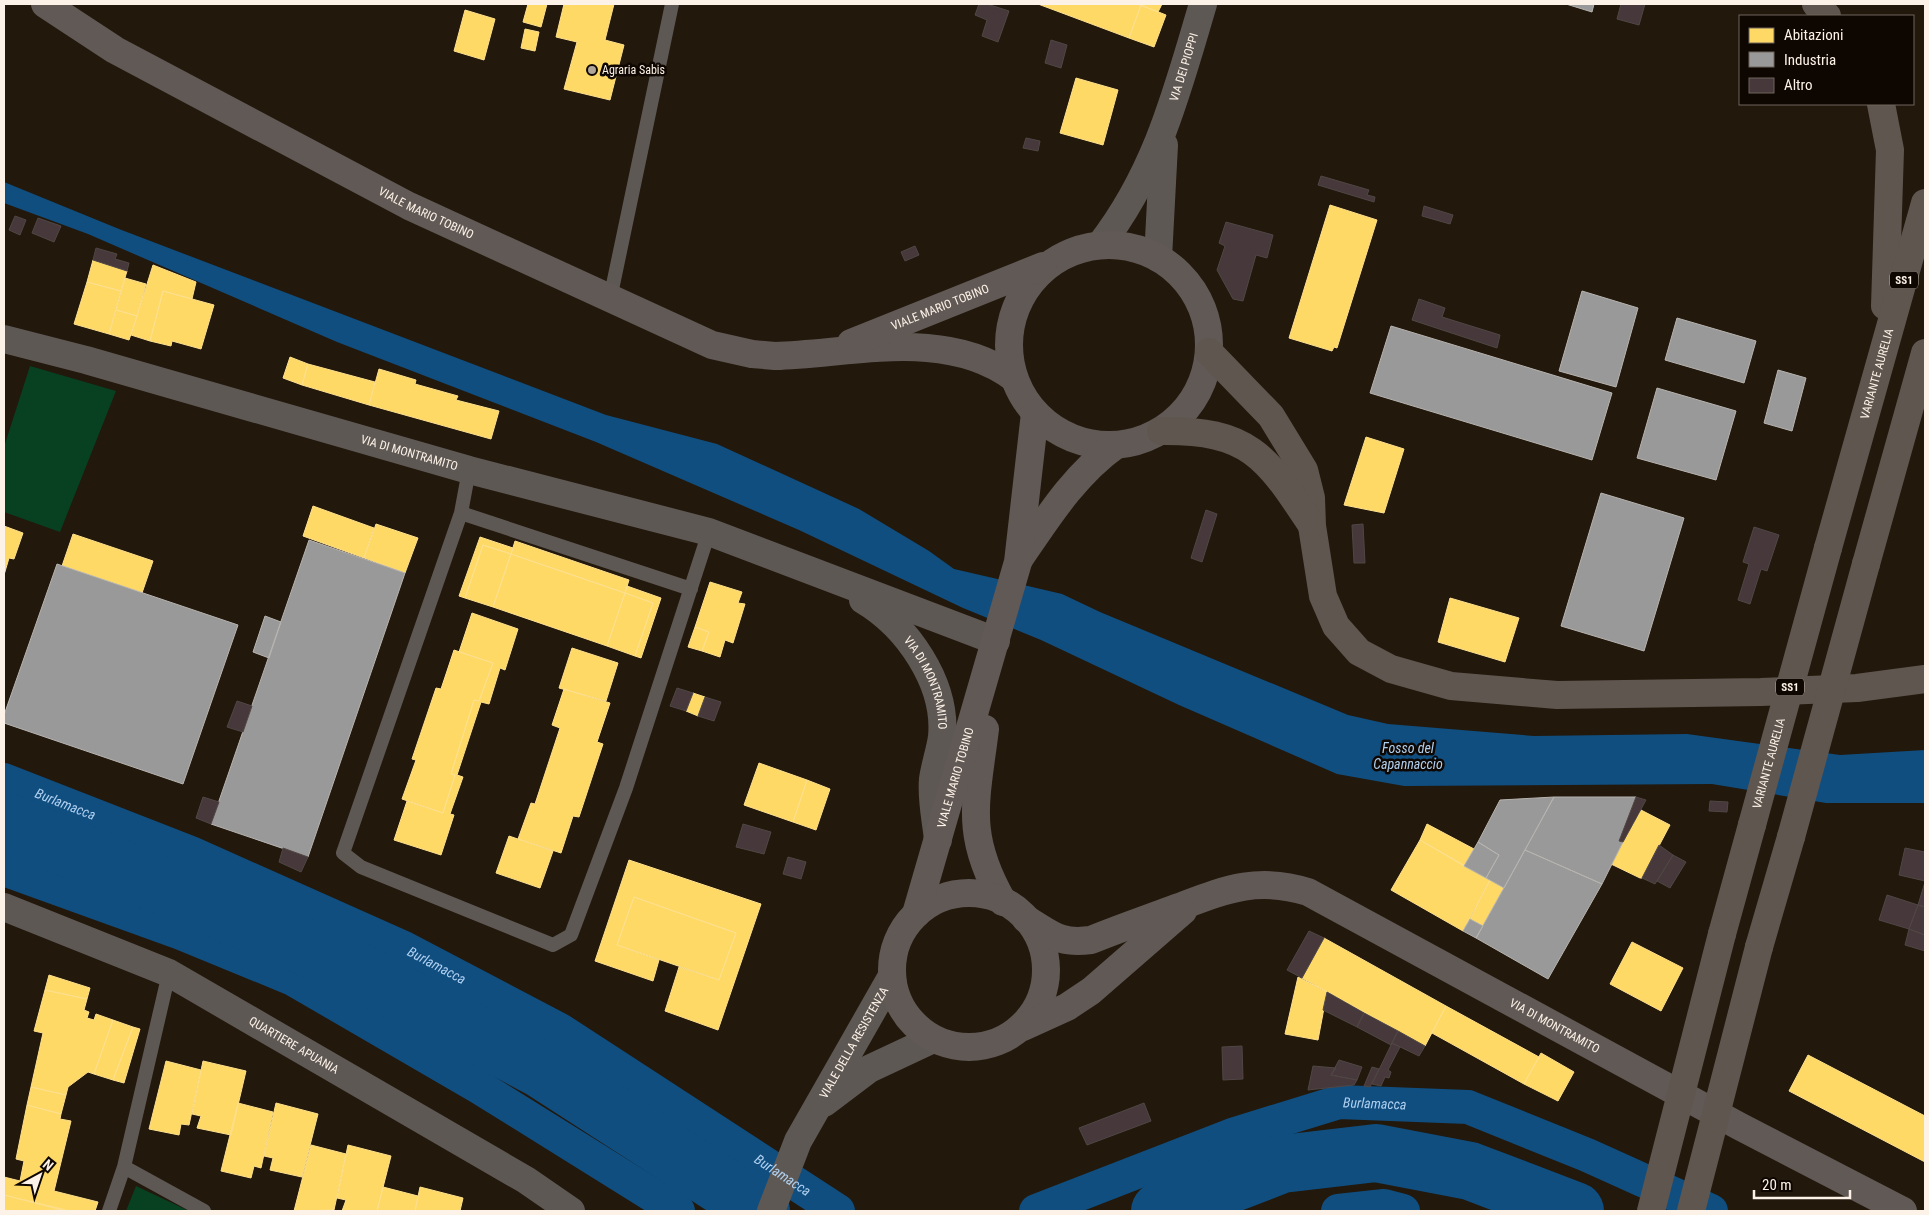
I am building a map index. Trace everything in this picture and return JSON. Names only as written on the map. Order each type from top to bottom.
[{"type":"highway","points":[[1816,4],[1826,15]]},
{"type":"highway","points":[[1881,105],[1888,135],[1890,179],[1883,357]]},
{"type":"highway","name":"VARIANTE AURELIA","points":[[1651,1211],[1722,934],[1925,203]]},
{"type":"highway","points":[[1209,352],[1261,404],[1294,452],[1308,483],[1312,526],[1323,596],[1336,626],[1359,652],[1391,669],[1436,683],[1473,690],[1558,695],[1790,691],[1857,688],[1925,679]]},
{"type":"highway","points":[[1691,1211],[1759,947],[1925,353]]},
{"type":"highway","points":[[1161,431],[1194,431],[1223,437],[1244,446],[1272,467],[1312,526]]},
{"type":"main road","name":"VIALE MARIO TOBINO","points":[[45,4],[115,50],[400,201],[712,345],[731,351],[775,356],[831,351],[925,347],[988,362],[1014,378]]},
{"type":"main road","points":[[1100,245],[1127,247],[1158,258],[1180,276],[1197,298],[1207,324],[1209,352],[1199,389],[1177,419],[1161,431],[1132,443],[1116,445],[1093,444],[1072,438],[1052,428],[1035,413],[1022,397],[1014,378],[1009,353],[1009,336],[1017,303],[1031,281],[1065,254],[1100,245]]},
{"type":"main road","name":"VIALE MARIO TOBINO","points":[[831,351],[1050,264]]},
{"type":"main road","name":"VIALE MARIO TOBINO","points":[[916,914],[1018,562],[1035,413]]},
{"type":"main road","name":"VIALE MARIO TOBINO","points":[[1018,562],[1072,486],[1094,462],[1116,445]]},
{"type":"main road","name":"VIALE MARIO TOBINO","points":[[998,634],[975,809],[977,844],[982,860],[1003,902]]},
{"type":"main road","name":"VIA DI MONTRAMITO","points":[[1026,919],[1063,941],[1091,940],[1223,889],[1260,884],[1297,888],[1320,897],[1739,1126],[1903,1211]]},
{"type":"main road","points":[[966,894],[985,895],[1003,902],[1026,919],[1038,936],[1044,955],[1046,975],[1042,994],[1034,1012],[1021,1028],[1002,1040],[979,1047],[956,1047],[933,1039],[912,1023],[898,1001],[892,976],[893,953],[902,932],[916,914],[931,903],[948,896],[966,894]]},
{"type":"main road","name":"VIA DI MONTRAMITO","points":[[1021,1028],[1067,1007],[1090,991],[1195,901]]},
{"type":"street","name":"VIA DEI PIOPPI","points":[[1100,245],[1120,219],[1134,195],[1164,131],[1203,4]]},
{"type":"street","name":"VIA DEI PIOPPI","points":[[1158,258],[1164,131]]},
{"type":"street","name":"VIA DI MONTRAMITO","points":[[6,346],[86,360],[469,470],[710,532],[815,572],[998,634]]},
{"type":"street","name":"VIA DI MONTRAMITO","points":[[815,572],[876,608],[892,620],[918,652],[932,680],[939,705],[942,736],[933,779],[938,842]]},
{"type":"street","name":"QUARTIERE APUANIA","points":[[4,907],[169,973],[518,1175],[571,1211]]},
{"type":"street","name":"VIALE DELLA RESISTENZA","points":[[771,1211],[798,1141],[892,976]]},
{"type":"street","name":"VIALE DELLA RESISTENZA","points":[[815,1110],[869,1069],[933,1039]]},
{"type":"lane","points":[[610,299],[672,4]]},
{"type":"lane","points":[[469,470],[461,514],[343,853],[361,867],[553,945],[571,935],[626,788],[710,532]]},
{"type":"lane","points":[[461,514],[692,589]]},
{"type":"lane","points":[[109,1211],[124,1167],[169,973]]},
{"type":"lane","points":[[124,1167],[204,1211]]},
{"type":"green space","points":[[30,366],[116,391],[60,532],[4,512],[4,447]]},
{"type":"green space","points":[[136,1186],[189,1211],[126,1211]]},
{"type":"water","name":"Fosso del Capannaccio","points":[[4,182],[119,229],[606,415],[717,444],[859,509],[929,551],[954,569],[1062,594],[1100,612],[1348,715],[1388,724],[1534,736],[1687,734],[1840,755],[1925,750],[1925,803],[1826,803],[1712,784],[1404,786],[1337,774],[1179,705],[1041,640],[963,608],[799,530],[596,442],[337,342],[88,234],[4,203]]},
{"type":"building: Abitazioni","points":[[528,4],[547,4],[541,27],[523,22]]},
{"type":"building: Abitazioni","points":[[564,4],[614,4],[605,40],[624,45],[610,100],[564,89],[577,42],[556,37]]},
{"type":"building: Abitazioni","points":[[1038,4],[1137,4],[1141,5],[1129,38]]},
{"type":"building: Abitazioni","points":[[1137,4],[1162,4],[1158,12]]},
{"type":"building: Abitazioni","points":[[1141,5],[1166,15],[1154,47],[1129,38]]},
{"type":"building: Abitazioni","points":[[465,10],[495,19],[484,60],[454,51]]},
{"type":"building: Abitazioni","points":[[525,29],[539,32],[535,51],[521,48]]},
{"type":"building: Abitazioni","points":[[1076,78],[1118,90],[1103,145],[1060,133]]},
{"type":"building: Abitazioni","points":[[1330,205],[1377,220],[1337,348],[1334,347],[1332,351],[1289,338]]},
{"type":"building: Abitazioni","points":[[93,260],[127,271],[121,291],[87,282]]},
{"type":"building: Abitazioni","points":[[153,265],[196,282],[192,299],[163,291],[150,341],[131,335]]},
{"type":"building: Abitazioni","points":[[125,278],[146,284],[137,316],[116,310]]},
{"type":"building: Abitazioni","points":[[87,282],[121,291],[109,334],[74,324]]},
{"type":"building: Abitazioni","points":[[163,291],[214,305],[201,349],[172,341],[171,346],[150,341]]},
{"type":"building: Abitazioni","points":[[116,310],[137,316],[129,340],[109,334]]},
{"type":"building: Abitazioni","points":[[290,357],[308,364],[302,385],[283,378]]},
{"type":"building: Abitazioni","points":[[308,364],[375,382],[369,405],[302,385]]},
{"type":"building: Abitazioni","points":[[379,369],[416,380],[415,384],[458,396],[456,400],[499,411],[491,439],[369,405]]},
{"type":"building: Abitazioni","points":[[1366,437],[1404,449],[1384,513],[1344,505]]},
{"type":"building: Abitazioni","points":[[313,506],[374,528],[364,558],[303,536]]},
{"type":"building: Abitazioni","points":[[376,524],[418,538],[405,573],[364,558]]},
{"type":"building: Abitazioni","points":[[4,526],[23,533],[14,559],[9,558],[4,575]]},
{"type":"building: Abitazioni","points":[[73,534],[153,561],[142,593],[62,566]]},
{"type":"building: Abitazioni","points":[[480,537],[513,548],[511,554],[483,545],[465,598],[459,596]]},
{"type":"building: Abitazioni","points":[[515,541],[629,580],[625,593],[511,554]]},
{"type":"building: Abitazioni","points":[[483,545],[511,554],[493,607],[465,598]]},
{"type":"building: Abitazioni","points":[[511,554],[625,593],[607,646],[493,607]]},
{"type":"building: Abitazioni","points":[[710,582],[742,592],[738,603],[745,604],[733,643],[725,640],[720,657],[702,651],[709,632],[695,627]]},
{"type":"building: Abitazioni","points":[[627,586],[661,598],[641,658],[635,656],[653,603],[625,593]]},
{"type":"building: Abitazioni","points":[[625,593],[653,603],[635,656],[607,646]]},
{"type":"building: Abitazioni","points":[[1450,598],[1519,618],[1505,662],[1438,642]]},
{"type":"building: Abitazioni","points":[[472,613],[518,629],[505,670],[500,668],[489,704],[481,702],[457,775],[463,777],[450,814],[454,815],[441,855],[394,840],[407,801],[443,813],[455,775],[451,774],[474,700],[479,701],[493,663],[459,652]]},
{"type":"building: Abitazioni","points":[[695,627],[709,632],[702,651],[688,647]]},
{"type":"building: Abitazioni","points":[[572,648],[618,663],[606,701],[559,688]]},
{"type":"building: Abitazioni","points":[[454,650],[493,663],[479,701],[474,700],[451,774],[455,775],[443,813],[402,799],[416,760],[412,759],[436,688],[441,689]]},
{"type":"building: Abitazioni","points":[[564,689],[610,703],[597,742],[603,744],[579,817],[573,816],[561,853],[518,839],[531,803],[535,804],[560,728],[552,725]]},
{"type":"building: Abitazioni","points":[[693,693],[705,697],[698,716],[686,711]]},
{"type":"building: Abitazioni","points":[[759,763],[807,780],[793,822],[744,805]]},
{"type":"building: Abitazioni","points":[[807,780],[830,789],[816,830],[793,822]]},
{"type":"building: Abitazioni","points":[[1641,810],[1670,825],[1642,878],[1640,878],[1611,864]]},
{"type":"building: Abitazioni","points":[[1427,824],[1474,849],[1464,866],[1420,840]]},
{"type":"building: Abitazioni","points":[[509,836],[553,851],[540,888],[496,873]]},
{"type":"building: Abitazioni","points":[[1420,840],[1490,880],[1463,931],[1391,890]]},
{"type":"building: Abitazioni","points":[[629,860],[761,904],[718,1030],[665,1011],[679,967],[719,980],[736,933],[634,897],[617,945],[659,960],[653,981],[595,961]]},
{"type":"building: Abitazioni","points":[[1490,880],[1504,888],[1483,926],[1470,919]]},
{"type":"building: Abitazioni","points":[[634,897],[736,933],[719,980],[617,945]]},
{"type":"building: Abitazioni","points":[[1324,938],[1446,1006],[1425,1046],[1302,978]]},
{"type":"building: Abitazioni","points":[[1632,942],[1683,968],[1661,1011],[1610,984]]},
{"type":"building: Abitazioni","points":[[49,975],[90,988],[87,999],[45,990]]},
{"type":"building: Abitazioni","points":[[1298,977],[1327,992],[1318,1040],[1285,1034]]},
{"type":"building: Abitazioni","points":[[45,990],[87,999],[84,1010],[89,1012],[87,1018],[94,1020],[96,1014],[113,1020],[94,1074],[88,1072],[68,1087],[66,1095],[31,1087],[43,1033],[34,1031]]},
{"type":"building: Abitazioni","points":[[1446,1006],[1539,1057],[1524,1084],[1432,1033]]},
{"type":"building: Abitazioni","points":[[113,1020],[133,1027],[113,1080],[94,1074]]},
{"type":"building: Abitazioni","points":[[133,1027],[140,1029],[124,1083],[113,1080]]},
{"type":"building: Abitazioni","points":[[1541,1053],[1574,1072],[1558,1101],[1524,1084]]},
{"type":"building: Abitazioni","points":[[1808,1055],[1925,1116],[1925,1162],[1789,1091]]},
{"type":"building: Abitazioni","points":[[166,1061],[201,1070],[189,1125],[181,1124],[179,1135],[149,1129]]},
{"type":"building: Abitazioni","points":[[203,1061],[246,1071],[231,1135],[197,1128],[201,1116],[192,1114]]},
{"type":"building: Abitazioni","points":[[31,1087],[66,1095],[61,1114],[27,1105]]},
{"type":"building: Abitazioni","points":[[238,1103],[273,1112],[261,1168],[254,1166],[251,1178],[221,1171]]},
{"type":"building: Abitazioni","points":[[276,1103],[318,1114],[302,1177],[270,1170],[273,1158],[264,1156]]},
{"type":"building: Abitazioni","points":[[27,1105],[61,1114],[60,1119],[71,1121],[54,1191],[98,1202],[95,1211],[66,1211],[4,1195],[4,1177],[20,1181],[24,1161],[16,1159]]},
{"type":"building: Abitazioni","points":[[311,1145],[346,1154],[334,1210],[294,1211]]},
{"type":"building: Abitazioni","points":[[348,1145],[391,1156],[377,1211],[342,1211],[346,1200],[337,1198]]},
{"type":"building: Abitazioni","points":[[383,1187],[418,1196],[415,1211],[377,1211]]},
{"type":"building: Abitazioni","points":[[420,1187],[463,1198],[460,1211],[415,1211]]},
{"type":"building: Abitazioni","points":[[4,1195],[66,1210],[4,1211]]},
{"type":"building: Industria","points":[[1566,4],[1594,4],[1592,12]]},
{"type":"building: Industria","points":[[1582,291],[1638,308],[1616,387],[1559,371]]},
{"type":"building: Industria","points":[[1677,318],[1756,341],[1744,383],[1665,360]]},
{"type":"building: Industria","points":[[1391,326],[1612,393],[1592,460],[1370,393]]},
{"type":"building: Industria","points":[[1778,370],[1806,378],[1792,431],[1764,423]]},
{"type":"building: Industria","points":[[1657,388],[1736,411],[1716,480],[1637,458]]},
{"type":"building: Industria","points":[[1601,493],[1684,518],[1644,651],[1561,626]]},
{"type":"building: Industria","points":[[309,540],[405,573],[308,857],[211,824]]},
{"type":"building: Industria","points":[[57,564],[238,625],[183,784],[4,723],[4,715]]},
{"type":"building: Industria","points":[[265,616],[281,622],[269,658],[253,652]]},
{"type":"building: Industria","points":[[1554,797],[1504,888],[1486,878],[1499,855],[1478,842],[1500,800]]},
{"type":"building: Industria","points":[[1554,797],[1636,797],[1619,841],[1623,842],[1602,884],[1525,850]]},
{"type":"building: Industria","points":[[1478,842],[1499,855],[1486,878],[1464,866]]},
{"type":"building: Industria","points":[[1525,850],[1602,884],[1548,979],[1476,938]]},
{"type":"building: Industria","points":[[1470,919],[1483,926],[1476,938],[1463,931]]},
{"type":"building: Altro","points":[[979,4],[987,4],[1009,11],[998,42],[982,36],[987,20],[975,15]]},
{"type":"building: Altro","points":[[1621,4],[1645,4],[1639,25],[1617,19]]},
{"type":"building: Altro","points":[[1051,40],[1067,45],[1061,68],[1045,63]]},
{"type":"building: Altro","points":[[1026,138],[1040,141],[1038,151],[1023,148]]},
{"type":"building: Altro","points":[[1321,176],[1369,190],[1367,195],[1375,197],[1374,202],[1318,185]]},
{"type":"building: Altro","points":[[1424,206],[1453,215],[1450,224],[1422,216]]},
{"type":"building: Altro","points":[[15,216],[26,220],[20,235],[9,230]]},
{"type":"building: Altro","points":[[38,218],[61,226],[54,242],[32,233]]},
{"type":"building: Altro","points":[[1226,222],[1273,235],[1267,258],[1256,255],[1243,301],[1233,299],[1217,270],[1225,246],[1219,243]]},
{"type":"building: Altro","points":[[915,246],[919,255],[905,261],[901,252]]},
{"type":"building: Altro","points":[[96,248],[117,254],[115,259],[129,263],[127,271],[93,260]]},
{"type":"building: Altro","points":[[1419,299],[1445,308],[1442,317],[1500,335],[1497,348],[1412,320]]},
{"type":"building: Altro","points":[[1206,510],[1217,514],[1202,562],[1191,558]]},
{"type":"building: Altro","points":[[1363,524],[1365,563],[1354,563],[1352,525]]},
{"type":"building: Altro","points":[[1754,527],[1779,535],[1767,571],[1761,569],[1750,604],[1738,600],[1749,564],[1743,562]]},
{"type":"building: Altro","points":[[677,688],[693,693],[686,711],[670,706]]},
{"type":"building: Altro","points":[[705,697],[721,702],[714,721],[698,716]]},
{"type":"building: Altro","points":[[237,701],[252,706],[243,732],[227,727]]},
{"type":"building: Altro","points":[[203,797],[219,802],[211,824],[196,818]]},
{"type":"building: Altro","points":[[1636,797],[1646,800],[1623,842],[1619,841]]},
{"type":"building: Altro","points":[[1710,801],[1728,802],[1727,812],[1709,811]]},
{"type":"building: Altro","points":[[743,824],[771,832],[764,854],[736,847]]},
{"type":"building: Altro","points":[[1659,845],[1673,855],[1655,884],[1642,878]]},
{"type":"building: Altro","points":[[283,848],[308,857],[301,872],[279,862]]},
{"type":"building: Altro","points":[[1905,848],[1925,852],[1925,881],[1899,875]]},
{"type":"building: Altro","points":[[1673,855],[1686,862],[1670,888],[1657,881]]},
{"type":"building: Altro","points":[[788,857],[806,862],[801,879],[783,874]]},
{"type":"building: Altro","points":[[1925,882],[1925,907],[1918,905]]},
{"type":"building: Altro","points":[[1887,895],[1918,905],[1909,929],[1879,920]]},
{"type":"building: Altro","points":[[1918,905],[1925,907],[1925,935],[1909,929]]},
{"type":"building: Altro","points":[[1909,929],[1925,935],[1925,951],[1905,945]]},
{"type":"building: Altro","points":[[1309,931],[1324,938],[1302,978],[1287,970]]},
{"type":"building: Altro","points":[[1327,992],[1364,1013],[1357,1027],[1323,1010]]},
{"type":"building: Altro","points":[[1364,1013],[1398,1031],[1391,1045],[1357,1027]]},
{"type":"building: Altro","points":[[1398,1031],[1425,1046],[1419,1056],[1392,1043]]},
{"type":"building: Altro","points":[[1392,1043],[1400,1047],[1388,1070],[1391,1072],[1389,1078],[1385,1077],[1381,1086],[1372,1084]]},
{"type":"building: Altro","points":[[1242,1046],[1243,1079],[1223,1080],[1222,1047]]},
{"type":"building: Altro","points":[[1339,1060],[1362,1067],[1357,1080],[1331,1075]]},
{"type":"building: Altro","points":[[1313,1066],[1336,1068],[1331,1075],[1357,1080],[1354,1085],[1308,1090]]},
{"type":"building: Altro","points":[[1372,1067],[1379,1069],[1370,1087],[1364,1086]]},
{"type":"building: Altro","points":[[1144,1103],[1151,1121],[1087,1145],[1079,1128]]},
{"type":"waterway","name":"Burlamacca","points":[[4,780],[191,853],[404,948],[560,1030],[838,1211]]},
{"type":"waterway","name":"Burlamacca","points":[[4,821],[259,926],[342,963],[541,1069],[761,1211]]},
{"type":"waterway","name":"Burlamacca","points":[[4,869],[181,933],[293,979],[479,1087],[678,1211]]},
{"type":"waterway","name":"Burlamacca","points":[[1036,1211],[1232,1135],[1339,1102],[1468,1107],[1587,1155],[1711,1211]]},
{"type":"waterway","name":"Burlamacca","points":[[1160,1211],[1282,1164],[1376,1153],[1470,1171],[1575,1211]]},
{"type":"waterway","name":"Burlamacca","points":[[1338,1211],[1384,1206],[1403,1211]]},
{"type":"place","name":"Agraria Sabis","points":[[592,70]]}]
